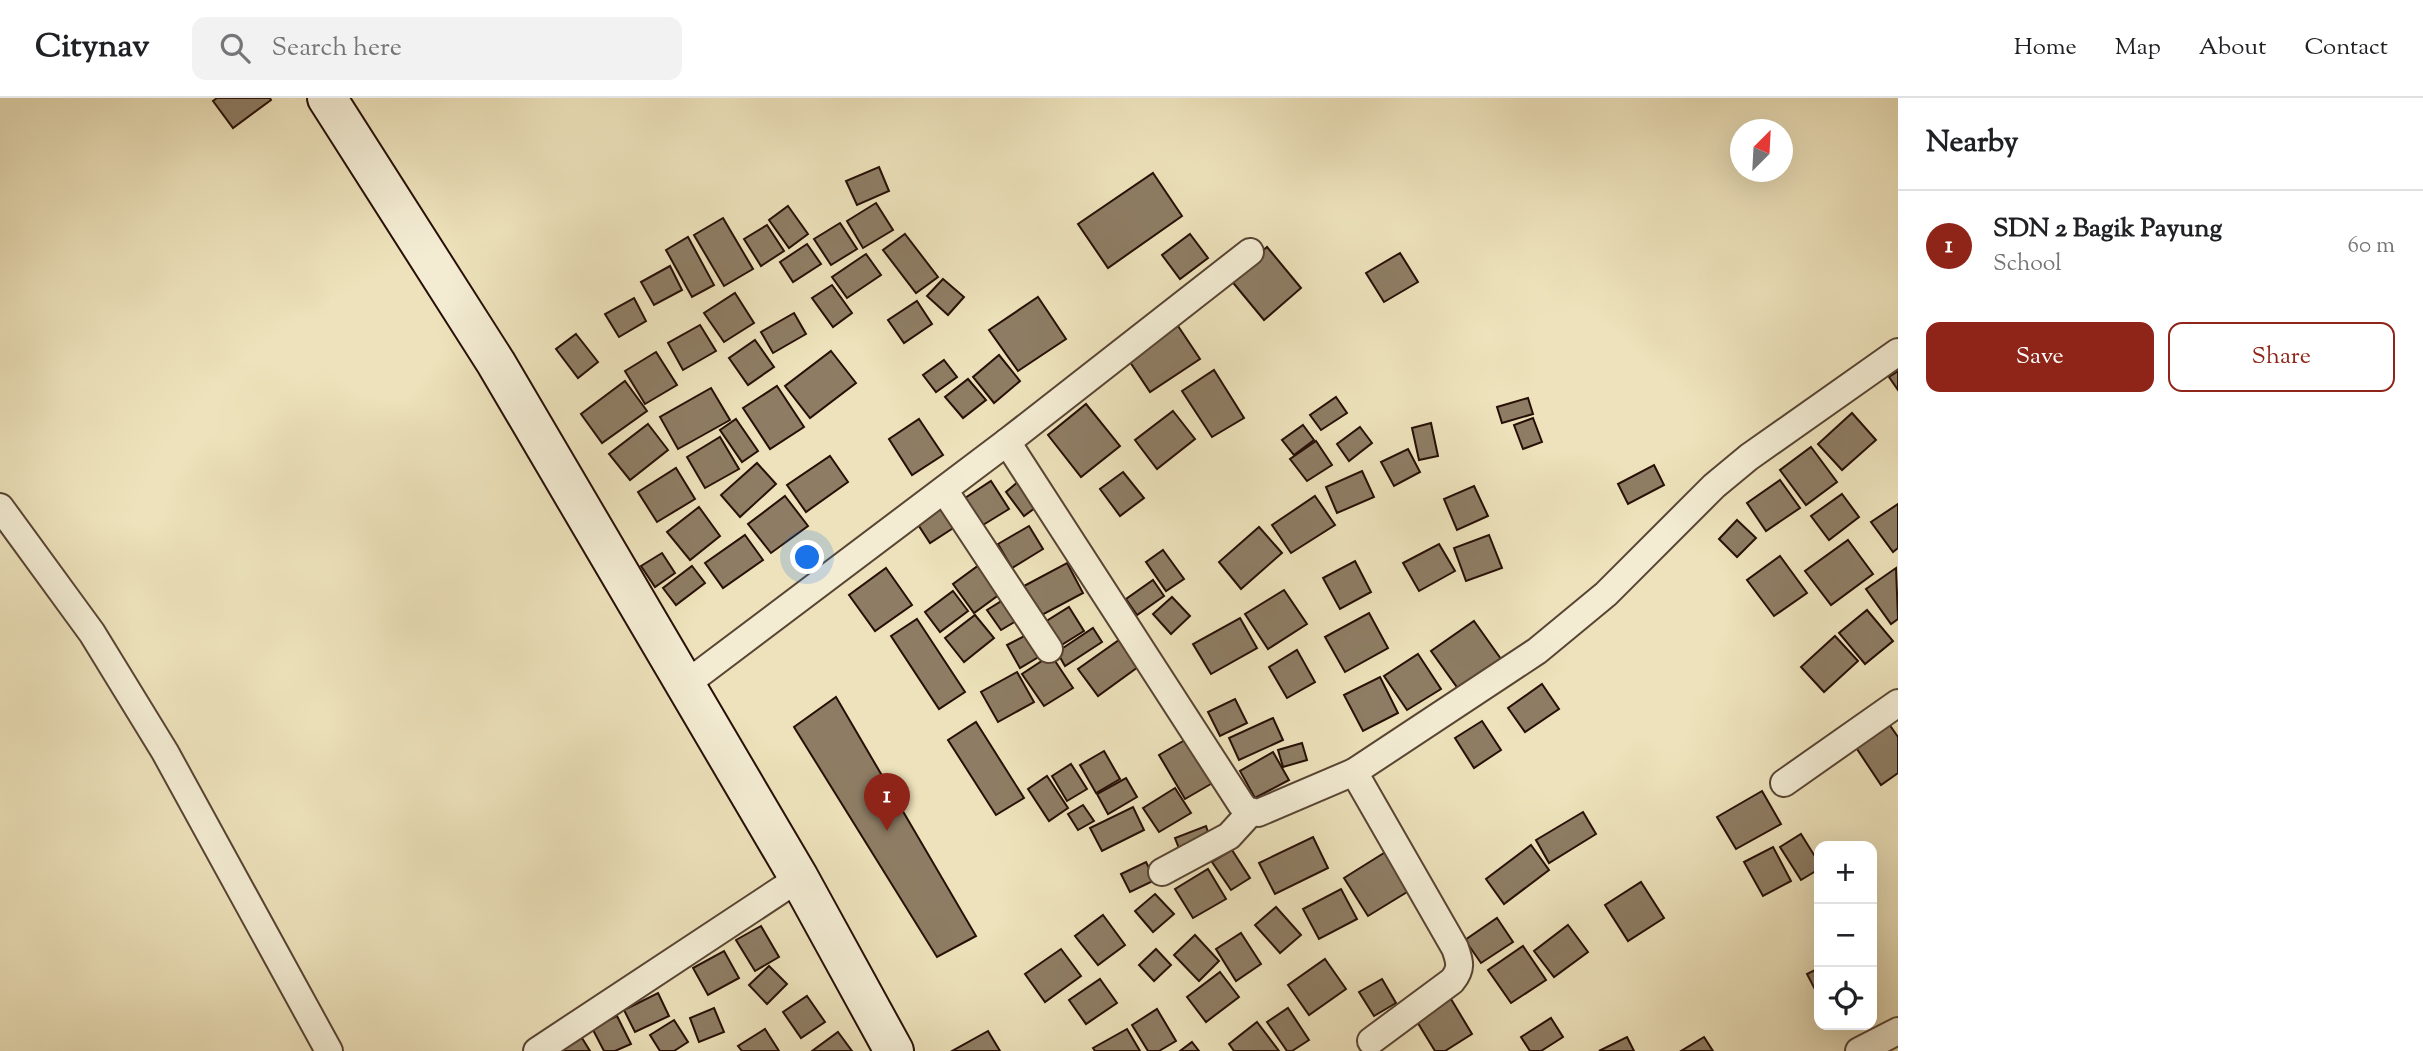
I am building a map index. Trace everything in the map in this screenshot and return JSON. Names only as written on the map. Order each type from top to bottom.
[{"type":"street","points":[[327,98],[496,362],[799,878],[894,1051]]},
{"type":"street","points":[[686,684],[1007,442],[1250,251]]},
{"type":"street","points":[[1007,442],[1241,804],[1251,812],[1268,811],[1354,772],[1537,651],[1606,594],[1714,486],[1749,457],[1898,352]]},
{"type":"street","points":[[944,490],[1049,649]]},
{"type":"street","points":[[0,506],[92,633],[165,752],[329,1051]]},
{"type":"street","points":[[1784,783],[1898,703]]},
{"type":"street","points":[[1354,772],[1455,947],[1460,964],[1459,972],[1452,981],[1367,1048]]},
{"type":"street","points":[[1162,872],[1229,836],[1251,812]]},
{"type":"street","points":[[537,1051],[799,878]]},
{"type":"street","points":[[1858,1051],[1898,1031]]},
{"type":"building","points":[[217,98],[271,100],[233,128],[213,101]]},
{"type":"building","points":[[879,167],[889,191],[857,205],[846,181]]},
{"type":"building","points":[[1153,173],[1182,216],[1108,268],[1078,224]]},
{"type":"building","points":[[876,203],[893,230],[863,248],[847,221]]},
{"type":"building","points":[[788,206],[808,234],[789,248],[769,220]]},
{"type":"building","points":[[723,218],[753,269],[724,286],[694,235]]},
{"type":"building","points":[[840,223],[857,249],[831,265],[814,239]]},
{"type":"building","points":[[767,225],[784,251],[761,266],[744,239]]},
{"type":"building","points":[[905,234],[938,277],[916,293],[883,250]]},
{"type":"building","points":[[1190,234],[1208,258],[1180,279],[1162,255]]},
{"type":"building","points":[[688,237],[714,285],[692,297],[666,250]]},
{"type":"building","points":[[807,244],[821,264],[793,282],[780,262]]},
{"type":"building","points":[[1267,247],[1301,288],[1264,320],[1230,279]]},
{"type":"building","points":[[1400,253],[1418,282],[1384,302],[1366,273]]},
{"type":"building","points":[[866,254],[881,275],[847,298],[832,277]]},
{"type":"building","points":[[670,266],[682,290],[654,305],[641,282]]},
{"type":"building","points":[[943,279],[964,297],[948,315],[927,296]]},
{"type":"building","points":[[832,285],[852,313],[833,327],[812,298]]},
{"type":"building","points":[[735,293],[754,323],[724,342],[704,313]]},
{"type":"building","points":[[1038,297],[1066,339],[1018,371],[989,330]]},
{"type":"building","points":[[634,298],[646,321],[619,337],[605,314]]},
{"type":"building","points":[[917,301],[932,324],[904,343],[888,320]]},
{"type":"building","points":[[794,313],[806,334],[773,353],[761,332]]},
{"type":"building","points":[[700,325],[716,351],[683,370],[668,343]]},
{"type":"building","points":[[1178,326],[1200,359],[1150,392],[1128,359]]},
{"type":"building","points":[[576,334],[598,362],[578,378],[556,349]]},
{"type":"building","points":[[755,340],[774,367],[748,385],[729,358]]},
{"type":"building","points":[[831,351],[856,383],[810,418],[785,386]]},
{"type":"building","points":[[656,352],[677,385],[645,404],[625,371]]},
{"type":"building","points":[[999,355],[1020,381],[994,403],[973,377]]},
{"type":"building","points":[[944,360],[957,377],[936,392],[923,375]]},
{"type":"building","points":[[1214,370],[1244,418],[1212,437],[1182,391]]},
{"type":"building","points":[[1898,371],[1898,390],[1889,377]]},
{"type":"building","points":[[968,379],[986,400],[963,418],[945,397]]},
{"type":"building","points":[[625,381],[647,411],[602,443],[581,414]]},
{"type":"building","points":[[777,386],[804,427],[770,449],[743,408]]},
{"type":"building","points":[[711,388],[730,420],[678,449],[660,417]]},
{"type":"building","points":[[1336,397],[1347,413],[1321,430],[1310,415]]},
{"type":"building","points":[[1528,398],[1533,414],[1502,423],[1497,407]]},
{"type":"building","points":[[1086,404],[1120,446],[1081,477],[1048,435]]},
{"type":"building","points":[[1173,411],[1195,439],[1157,469],[1135,440]]},
{"type":"building","points":[[1852,413],[1876,440],[1842,470],[1818,444]]},
{"type":"building","points":[[1533,418],[1542,442],[1523,449],[1514,425]]},
{"type":"building","points":[[736,419],[758,451],[742,462],[720,430]]},
{"type":"building","points":[[919,419],[943,455],[912,475],[889,439]]},
{"type":"building","points":[[1431,423],[1438,456],[1419,460],[1412,428]]},
{"type":"building","points":[[648,424],[668,450],[630,480],[609,454]]},
{"type":"building","points":[[1303,425],[1314,440],[1294,455],[1282,440]]},
{"type":"building","points":[[1360,427],[1372,443],[1349,461],[1337,444]]},
{"type":"building","points":[[720,437],[739,469],[705,488],[687,457]]},
{"type":"building","points":[[1316,441],[1332,465],[1307,481],[1290,459]]},
{"type":"building","points":[[1811,447],[1837,482],[1806,505],[1780,470]]},
{"type":"building","points":[[1408,449],[1420,472],[1394,486],[1381,462]]},
{"type":"building","points":[[830,456],[848,482],[806,512],[787,485]]},
{"type":"building","points":[[757,463],[776,484],[740,517],[721,495]]},
{"type":"building","points":[[1654,465],[1664,485],[1628,504],[1618,484]]},
{"type":"building","points":[[676,468],[695,499],[657,522],[638,492]]},
{"type":"building","points":[[1362,471],[1374,497],[1337,513],[1326,487]]},
{"type":"building","points":[[1123,472],[1144,498],[1120,516],[1100,489]]},
{"type":"building","points":[[1020,480],[1039,505],[1024,516],[1006,492]]},
{"type":"building","points":[[1780,480],[1800,508],[1766,531],[1747,503]]},
{"type":"building","points":[[991,481],[1009,509],[983,525],[965,498]]},
{"type":"building","points":[[1474,486],[1488,516],[1457,530],[1444,499]]},
{"type":"building","points":[[1842,494],[1859,517],[1829,540],[1811,516]]},
{"type":"building","points":[[785,496],[808,526],[771,553],[748,524]]},
{"type":"building","points":[[1315,496],[1335,525],[1291,553],[1272,525]]},
{"type":"building","points":[[944,502],[958,525],[930,543],[915,520]]},
{"type":"building","points":[[1898,504],[1898,548],[1893,552],[1871,522]]},
{"type":"building","points":[[699,507],[720,536],[690,560],[667,532]]},
{"type":"building","points":[[1737,520],[1756,538],[1737,557],[1719,539]]},
{"type":"building","points":[[1029,526],[1043,549],[1012,568],[998,544]]},
{"type":"building","points":[[1259,527],[1282,553],[1241,589],[1219,562]]},
{"type":"building","points":[[745,535],[763,560],[723,588],[705,563]]},
{"type":"building","points":[[1489,535],[1502,568],[1466,581],[1454,548]]},
{"type":"building","points":[[1848,540],[1873,574],[1831,605],[1805,571]]},
{"type":"building","points":[[1439,544],[1455,571],[1419,591],[1403,563]]},
{"type":"building","points":[[1163,550],[1184,579],[1166,591],[1146,562]]},
{"type":"building","points":[[662,553],[675,573],[655,587],[641,566]]},
{"type":"building","points":[[1780,556],[1807,593],[1774,616],[1747,580]]},
{"type":"building","points":[[1355,561],[1371,592],[1340,609],[1323,578]]},
{"type":"building","points":[[1067,563],[1083,593],[1040,616],[1024,586]]},
{"type":"building","points":[[979,565],[1000,594],[974,613],[953,584]]},
{"type":"building","points":[[692,566],[705,583],[676,605],[663,588]]},
{"type":"building","points":[[886,568],[912,605],[875,631],[849,595]]},
{"type":"building","points":[[1896,568],[1898,619],[1891,624],[1866,589]]},
{"type":"building","points":[[1153,580],[1164,596],[1137,615],[1126,599]]},
{"type":"building","points":[[1284,590],[1307,624],[1268,649],[1245,614]]},
{"type":"building","points":[[953,591],[968,611],[940,632],[925,612]]},
{"type":"building","points":[[1008,597],[1021,618],[1001,630],[987,610]]},
{"type":"building","points":[[1172,597],[1190,616],[1171,634],[1153,614]]},
{"type":"building","points":[[1069,607],[1084,631],[1055,649],[1040,625]]},
{"type":"building","points":[[1867,610],[1893,641],[1865,664],[1839,633]]},
{"type":"building","points":[[1369,613],[1388,648],[1345,672],[1325,637]]},
{"type":"building","points":[[975,615],[994,638],[964,662],[945,638]]},
{"type":"building","points":[[1240,618],[1257,648],[1211,674],[1193,644]]},
{"type":"building","points":[[917,619],[965,692],[939,709],[891,636]]},
{"type":"building","points":[[1474,621],[1501,659],[1459,690],[1431,651]]},
{"type":"building","points":[[1093,628],[1102,642],[1065,666],[1057,652]]},
{"type":"building","points":[[1030,633],[1042,655],[1020,668],[1007,645]]},
{"type":"building","points":[[1835,636],[1858,661],[1824,692],[1801,667]]},
{"type":"building","points":[[1119,640],[1138,667],[1098,696],[1078,669]]},
{"type":"building","points":[[1297,650],[1315,682],[1287,698],[1269,667]]},
{"type":"building","points":[[1418,654],[1441,689],[1407,710],[1384,676]]},
{"type":"building","points":[[1051,655],[1073,688],[1044,706],[1022,674]]},
{"type":"building","points":[[1017,672],[1034,702],[998,722],[981,692]]},
{"type":"building","points":[[1380,677],[1398,713],[1363,731],[1344,695]]},
{"type":"building","points":[[1542,684],[1559,709],[1525,732],[1508,708]]},
{"type":"building","points":[[836,697],[976,936],[937,957],[794,727]]},
{"type":"building","points":[[1235,699],[1247,723],[1220,736],[1208,712]]},
{"type":"building","points":[[1273,718],[1283,740],[1239,760],[1229,738]]},
{"type":"building","points":[[1482,721],[1501,750],[1474,768],[1455,738]]},
{"type":"building","points":[[976,722],[1024,798],[996,815],[948,740]]},
{"type":"building","points":[[1889,724],[1898,737],[1898,773],[1881,785],[1855,746]]},
{"type":"building","points":[[1190,737],[1216,781],[1185,799],[1159,755]]},
{"type":"building","points":[[1302,743],[1307,760],[1283,767],[1278,750]]},
{"type":"building","points":[[1104,751],[1120,779],[1096,793],[1080,765]]},
{"type":"building","points":[[1273,752],[1289,780],[1255,798],[1240,771]]},
{"type":"building","points":[[1071,764],[1087,789],[1067,801],[1052,776]]},
{"type":"building","points":[[1047,776],[1068,808],[1049,821],[1028,789]]},
{"type":"building","points":[[1126,778],[1137,797],[1108,814],[1097,794]]},
{"type":"building","points":[[1175,788],[1191,813],[1159,832],[1143,808]]},
{"type":"building","points":[[1762,791],[1781,824],[1736,849],[1717,817]]},
{"type":"building","points":[[1083,805],[1094,821],[1078,830],[1068,814]]},
{"type":"building","points":[[1133,807],[1144,830],[1102,851],[1090,828]]},
{"type":"building","points":[[1583,812],[1596,834],[1549,863],[1536,840]]},
{"type":"building","points":[[1206,826],[1212,844],[1182,856],[1175,838]]},
{"type":"building","points":[[1801,834],[1814,855],[1814,872],[1801,880],[1780,847]]},
{"type":"building","points":[[1313,837],[1328,868],[1275,894],[1259,863]]},
{"type":"building","points":[[1531,845],[1549,870],[1504,904],[1486,879]]},
{"type":"building","points":[[1773,847],[1791,881],[1763,896],[1744,862]]},
{"type":"building","points":[[1232,850],[1250,878],[1231,890],[1212,862]]},
{"type":"building","points":[[1387,851],[1412,889],[1368,916],[1344,878]]},
{"type":"building","points":[[1146,862],[1155,880],[1130,892],[1121,874]]},
{"type":"building","points":[[1208,869],[1226,899],[1193,918],[1175,889]]},
{"type":"building","points":[[1641,882],[1664,918],[1628,941],[1605,905]]},
{"type":"building","points":[[1341,889],[1357,919],[1319,939],[1303,909]]},
{"type":"building","points":[[1155,894],[1174,914],[1153,932],[1135,911]]},
{"type":"building","points":[[1276,907],[1301,935],[1280,953],[1255,925]]},
{"type":"building","points":[[1103,915],[1125,945],[1098,965],[1075,936]]},
{"type":"building","points":[[1497,918],[1513,942],[1481,963],[1465,940]]},
{"type":"building","points":[[1568,925],[1588,952],[1554,977],[1534,951]]},
{"type":"building","points":[[761,926],[779,957],[755,971],[736,940]]},
{"type":"building","points":[[1241,933],[1261,964],[1236,981],[1216,949]]},
{"type":"building","points":[[1195,935],[1219,961],[1199,981],[1174,955]]},
{"type":"building","points":[[1523,946],[1546,980],[1511,1003],[1488,970]]},
{"type":"building","points":[[1061,949],[1081,976],[1045,1002],[1025,974]]},
{"type":"building","points":[[1156,949],[1171,965],[1154,981],[1139,965]]},
{"type":"building","points":[[724,951],[739,978],[708,995],[693,968]]},
{"type":"building","points":[[1325,959],[1346,989],[1309,1015],[1288,985]]},
{"type":"building","points":[[769,966],[787,984],[767,1004],[749,985]]},
{"type":"building","points":[[1814,970],[1814,987],[1807,974]]},
{"type":"building","points":[[1220,972],[1239,997],[1206,1022],[1187,997]]},
{"type":"building","points":[[1100,979],[1117,1003],[1086,1024],[1069,1000]]},
{"type":"building","points":[[1382,979],[1396,1003],[1374,1016],[1359,992]]},
{"type":"building","points":[[658,993],[669,1016],[635,1032],[624,1010]]},
{"type":"building","points":[[807,996],[825,1022],[801,1038],[783,1012]]},
{"type":"building","points":[[1451,999],[1472,1034],[1445,1051],[1435,1051],[1416,1020]]},
{"type":"building","points":[[714,1008],[724,1032],[699,1042],[690,1018]]},
{"type":"building","points":[[1288,1008],[1309,1040],[1292,1051],[1287,1051],[1267,1022]]},
{"type":"building","points":[[1157,1009],[1176,1041],[1159,1051],[1148,1051],[1132,1025]]},
{"type":"building","points":[[617,1016],[631,1044],[615,1051],[604,1051],[592,1028]]},
{"type":"building","points":[[1551,1018],[1563,1037],[1541,1051],[1530,1051],[1521,1037]]},
{"type":"building","points":[[674,1020],[688,1042],[674,1051],[660,1051],[650,1035]]},
{"type":"building","points":[[1257,1022],[1279,1051],[1234,1051],[1229,1044]]},
{"type":"building","points":[[765,1029],[779,1051],[742,1051],[738,1046]]},
{"type":"building","points":[[1127,1029],[1140,1051],[1095,1051],[1093,1048]]},
{"type":"building","points":[[988,1031],[1000,1051],[952,1051]]},
{"type":"building","points":[[838,1032],[852,1051],[812,1051]]},
{"type":"building","points":[[1627,1037],[1634,1051],[1599,1051]]},
{"type":"building","points":[[1704,1037],[1713,1051],[1681,1051]]},
{"type":"building","points":[[582,1038],[590,1051],[560,1051]]},
{"type":"building","points":[[1192,1042],[1199,1051],[1180,1051]]},
{"type":"place","name":"SDN 2 Bagik Payung","points":[[887,831]]}]
